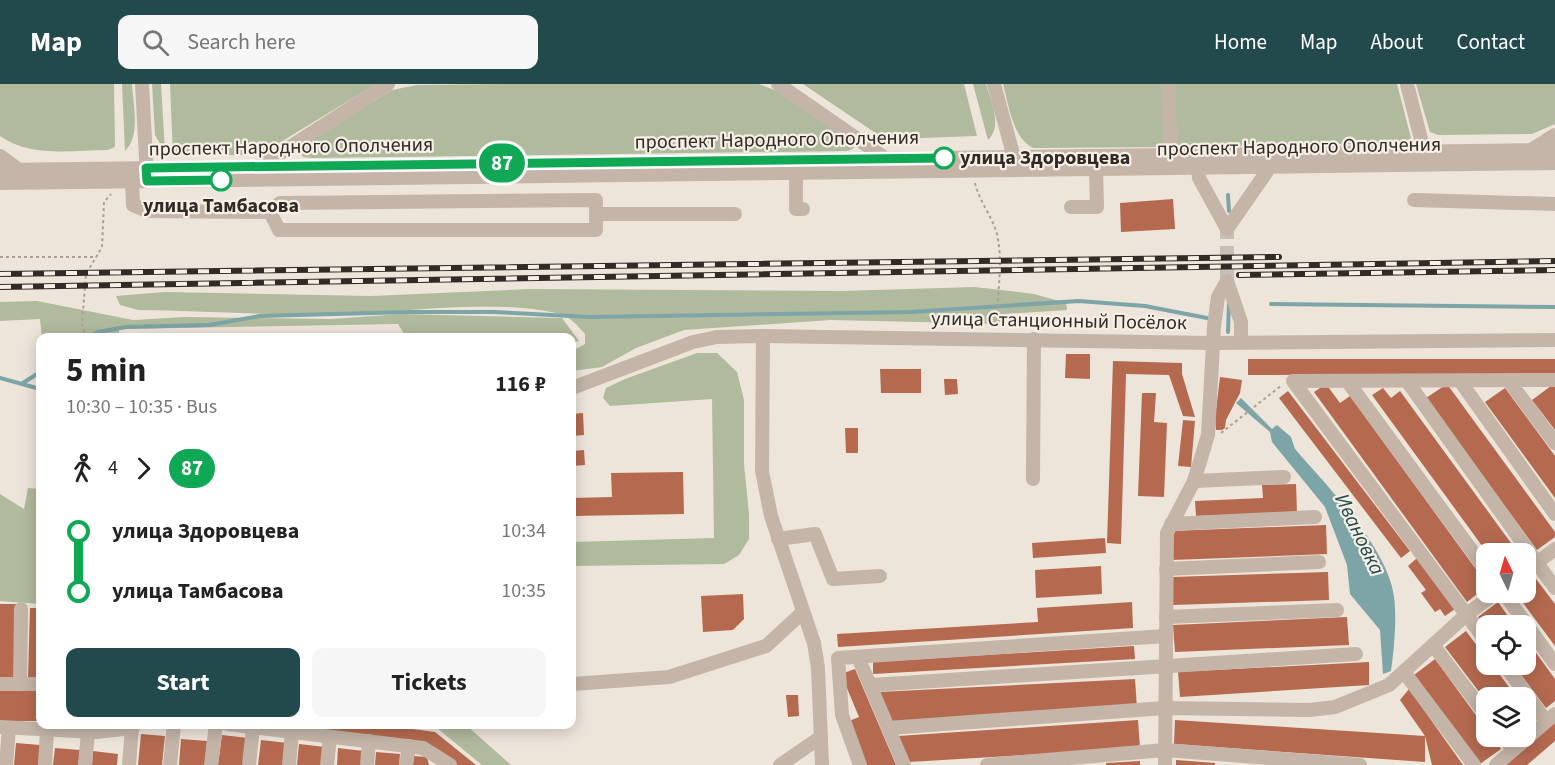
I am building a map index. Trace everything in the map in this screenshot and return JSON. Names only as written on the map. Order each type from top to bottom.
[{"type":"street","points":[[142,84],[147,175]]},
{"type":"street","points":[[259,167],[388,84]]},
{"type":"street","points":[[778,84],[885,158]]},
{"type":"street","points":[[994,84],[1016,164]]},
{"type":"street","points":[[1168,84],[1171,155]]},
{"type":"street","points":[[1407,84],[1426,158]]},
{"type":"street","points":[[1532,150],[1555,135]]},
{"type":"street","name":"проспект Народного Ополчения","points":[[1426,158],[1555,150]]},
{"type":"street","name":"проспект Народного Ополчения","points":[[0,170],[147,175],[796,173],[1171,155],[1197,162]]},
{"type":"street","points":[[0,156],[19,170]]},
{"type":"street","name":"проспект Народного Ополчения","points":[[0,183],[132,182],[147,175],[259,167],[885,158],[1096,169],[1270,160],[1426,158],[1555,163]]},
{"type":"street","points":[[1197,162],[1199,178],[1227,229],[1270,160]]},
{"type":"street","points":[[1071,207],[1097,207],[1096,169]]},
{"type":"street","points":[[796,173],[796,209],[803,209]]},
{"type":"street","points":[[132,182],[133,205],[147,211],[270,212],[280,203],[596,200],[596,230],[279,230],[270,212]]},
{"type":"street","points":[[1414,200],[1555,204]]},
{"type":"street","points":[[596,214],[735,214]]},
{"type":"street","points":[[1165,765],[1167,533],[1194,481],[1208,435],[1212,343],[1218,297],[1227,281],[1241,322],[1241,342]]},
{"type":"street","points":[[763,336],[762,471],[778,538],[803,612],[818,668],[822,765]]},
{"type":"street","name":"улица Станционный Посёлок","points":[[576,386],[693,342],[717,337],[1034,339],[1212,343],[1555,340]]},
{"type":"street","points":[[1033,479],[1034,339]]},
{"type":"street","points":[[1293,381],[1555,380]]},
{"type":"street","points":[[1293,381],[1476,627]]},
{"type":"street","points":[[1407,381],[1514,543]]},
{"type":"street","points":[[1460,381],[1555,514]]},
{"type":"street","points":[[1509,381],[1555,443]]},
{"type":"street","points":[[1348,382],[1476,556]]},
{"type":"street","points":[[1194,481],[1284,477]]},
{"type":"street","points":[[1171,524],[1315,518]]},
{"type":"street","points":[[778,538],[815,534],[833,579],[880,576]]},
{"type":"street","points":[[1536,564],[1555,549]]},
{"type":"street","points":[[1166,569],[1319,562]]},
{"type":"street","points":[[1536,572],[1555,588]]},
{"type":"street","points":[[888,728],[1166,708],[1310,710],[1335,707],[1389,685],[1482,603]]},
{"type":"street","points":[[1511,603],[1555,664]]},
{"type":"street","points":[[20,684],[21,609]]},
{"type":"street","points":[[1166,617],[1337,610]]},
{"type":"street","points":[[576,684],[669,677],[766,646],[803,612]]},
{"type":"street","points":[[860,765],[842,715],[838,658],[1166,636]]},
{"type":"street","points":[[1433,645],[1476,702]]},
{"type":"street","points":[[871,686],[1166,664],[1356,654]]},
{"type":"street","points":[[858,657],[904,765]]},
{"type":"street","points":[[1404,672],[1473,765]]},
{"type":"street","points":[[1496,765],[1550,718],[1513,675]]},
{"type":"street","points":[[0,684],[36,684]]},
{"type":"street","points":[[6,765],[5,727],[88,732],[111,729]]},
{"type":"street","points":[[129,765],[134,729]]},
{"type":"street","points":[[170,765],[174,729]]},
{"type":"street","points":[[211,765],[215,729]]},
{"type":"street","points":[[249,765],[253,729]]},
{"type":"street","points":[[263,729],[430,750],[450,765]]},
{"type":"street","points":[[45,765],[47,730]]},
{"type":"street","points":[[85,765],[88,732]]},
{"type":"street","points":[[289,765],[292,732]]},
{"type":"street","points":[[327,765],[330,737]]},
{"type":"street","points":[[780,765],[821,737]]},
{"type":"street","points":[[367,765],[369,741]]},
{"type":"street","points":[[406,765],[408,746]]},
{"type":"street","points":[[987,765],[1165,750],[1360,765]]},
{"type":"path","points":[[975,183],[991,216],[998,241],[1001,278],[996,304],[997,315]]},
{"type":"path","points":[[85,333],[86,274],[102,247],[104,202],[112,192]]},
{"type":"path","points":[[0,257],[94,257]]},
{"type":"path","points":[[1208,435],[1218,436],[1246,415],[1276,387],[1293,381]]},
{"type":"green space","points":[[0,84],[114,84],[115,147],[108,150],[52,151],[12,143],[0,136]]},
{"type":"green space","points":[[122,84],[132,84],[135,119],[133,137],[125,151]]},
{"type":"green space","points":[[152,84],[161,84],[165,152],[155,135]]},
{"type":"green space","points":[[170,84],[376,84],[266,151],[249,155],[173,155]]},
{"type":"green space","points":[[759,84],[777,91],[850,141],[854,148],[848,151],[313,158],[303,157],[301,153],[304,145],[392,90],[417,85]]},
{"type":"green space","points":[[803,84],[964,84],[977,136],[893,139],[880,136]]},
{"type":"green space","points":[[973,84],[986,84],[993,105],[995,128],[988,140]]},
{"type":"green space","points":[[1003,84],[1162,84],[1164,147],[1033,148],[1020,136],[1016,128]]},
{"type":"green space","points":[[1175,84],[1397,84],[1411,138],[1405,143],[1176,147]]},
{"type":"green space","points":[[1416,84],[1555,84],[1555,124],[1532,134],[1438,135],[1430,132]]},
{"type":"green space","points":[[975,287],[1034,294],[1066,303],[1067,310],[1003,314],[1003,324],[831,320],[684,330],[636,348],[602,367],[576,370],[576,349],[585,344],[585,334],[565,316],[534,309],[486,306],[308,314],[138,310],[120,305],[116,296],[165,292],[371,296],[530,289],[842,291]]},
{"type":"green space","points":[[37,301],[133,320],[184,317],[331,319],[402,314],[562,318],[573,333],[404,333],[398,324],[119,329],[119,333],[41,333],[40,319],[0,321],[0,302]]},
{"type":"green space","points":[[697,353],[717,353],[737,372],[744,400],[744,464],[749,539],[739,555],[724,564],[576,566],[576,542],[714,538],[712,399],[610,406],[603,398],[606,388]]},
{"type":"green space","points":[[28,488],[36,489],[36,604],[0,601],[0,494],[24,509]]},
{"type":"green space","points":[[438,729],[470,729],[511,765],[482,765]]},
{"type":"water","points":[[1241,398],[1272,429],[1277,425],[1291,437],[1295,449],[1355,519],[1381,559],[1389,578],[1395,605],[1391,671],[1383,674],[1380,630],[1350,594],[1347,565],[1325,507],[1272,442],[1270,432],[1236,403]]},
{"type":"building","points":[[1173,199],[1175,229],[1121,232],[1120,203]]},
{"type":"building","points":[[1066,354],[1090,354],[1090,379],[1065,378]]},
{"type":"building","points":[[1248,359],[1555,359],[1555,374],[1248,375]]},
{"type":"building","points":[[1113,361],[1182,363],[1182,374],[1195,417],[1183,416],[1169,375],[1126,374],[1121,544],[1107,543]]},
{"type":"building","points":[[880,369],[921,369],[921,393],[881,393]]},
{"type":"building","points":[[1220,377],[1242,380],[1240,393],[1226,420],[1225,428],[1216,430],[1215,419]]},
{"type":"building","points":[[944,379],[957,379],[958,394],[945,395]]},
{"type":"building","points":[[1555,383],[1555,430],[1532,400]]},
{"type":"building","points":[[1326,384],[1340,403],[1350,396],[1476,569],[1476,595],[1467,602],[1314,392]]},
{"type":"building","points":[[1447,384],[1555,532],[1555,537],[1537,550],[1536,543],[1532,543],[1426,398]]},
{"type":"building","points":[[1383,388],[1391,398],[1400,391],[1511,543],[1480,543],[1372,395]]},
{"type":"building","points":[[1505,388],[1555,456],[1555,498],[1485,402]]},
{"type":"building","points":[[1288,391],[1410,551],[1401,558],[1279,398]]},
{"type":"building","points":[[1142,393],[1156,393],[1154,422],[1167,423],[1164,497],[1138,496]]},
{"type":"building","points":[[583,413],[584,435],[576,436],[576,414]]},
{"type":"building","points":[[1183,420],[1195,421],[1191,467],[1178,466]]},
{"type":"building","points":[[845,428],[858,428],[858,453],[846,453]]},
{"type":"building","points":[[584,450],[585,465],[576,466],[576,451]]},
{"type":"building","points":[[683,472],[684,514],[576,516],[576,498],[612,497],[611,473]]},
{"type":"building","points":[[1296,484],[1297,512],[1196,516],[1195,501],[1263,498],[1262,485]]},
{"type":"building","points":[[1326,525],[1327,554],[1172,560],[1171,531]]},
{"type":"building","points":[[1105,538],[1106,553],[1033,558],[1032,543]]},
{"type":"building","points":[[1417,558],[1455,609],[1445,616],[1440,609],[1435,612],[1421,593],[1426,590],[1408,566]]},
{"type":"building","points":[[1101,566],[1102,594],[1036,598],[1035,570]]},
{"type":"building","points":[[1328,572],[1329,600],[1173,605],[1172,577]]},
{"type":"building","points":[[1536,579],[1555,604],[1555,646],[1536,620],[1536,615],[1532,615],[1523,603],[1536,603]]},
{"type":"building","points":[[743,594],[744,619],[733,630],[703,632],[701,596]]},
{"type":"building","points":[[1132,602],[1133,628],[838,647],[837,634],[1038,622],[1037,608]]},
{"type":"building","points":[[1499,603],[1507,615],[1481,615]]},
{"type":"building","points":[[0,604],[16,604],[17,677],[0,677]]},
{"type":"building","points":[[30,608],[36,608],[36,677],[28,677]]},
{"type":"building","points":[[1347,617],[1349,645],[1175,652],[1173,625]]},
{"type":"building","points":[[1466,631],[1476,644],[1476,675],[1500,675],[1509,687],[1476,688],[1445,647]]},
{"type":"building","points":[[1134,646],[1135,659],[873,674],[873,662]]},
{"type":"building","points":[[1536,653],[1555,679],[1555,701],[1546,708],[1536,695],[1536,687],[1530,687],[1521,675],[1536,675]]},
{"type":"building","points":[[1435,659],[1476,715],[1476,747],[1500,747],[1501,749],[1480,764],[1414,675]]},
{"type":"building","points":[[1369,662],[1369,685],[1180,697],[1178,672]]},
{"type":"building","points":[[855,669],[896,765],[867,765],[849,721],[859,717],[841,674]]},
{"type":"building","points":[[1135,679],[1137,708],[893,723],[879,692]]},
{"type":"building","points":[[0,689],[36,691],[36,721],[0,721]]},
{"type":"building","points":[[1409,689],[1463,765],[1432,765],[1425,736],[1400,700]]},
{"type":"building","points":[[786,695],[798,695],[799,716],[788,717]]},
{"type":"building","points":[[1138,720],[1140,748],[909,762],[898,736]]},
{"type":"building","points":[[1175,720],[1425,736],[1425,762],[1174,744]]},
{"type":"building","points":[[1555,720],[1555,741],[1527,765],[1504,765],[1524,747],[1536,747],[1536,737]]},
{"type":"building","points":[[308,729],[412,729],[435,732],[476,765],[455,765],[432,747]]},
{"type":"building","points":[[141,734],[165,736],[162,765],[138,765]]},
{"type":"building","points":[[222,735],[248,738],[245,765],[218,765]]},
{"type":"building","points":[[181,739],[207,741],[205,765],[179,765]]},
{"type":"building","points":[[261,740],[288,743],[285,765],[258,765]]},
{"type":"building","points":[[16,743],[40,745],[38,765],[14,765]]},
{"type":"building","points":[[299,744],[325,747],[323,765],[297,765]]},
{"type":"building","points":[[55,748],[80,750],[78,765],[53,765]]},
{"type":"building","points":[[338,748],[364,751],[363,765],[337,765]]},
{"type":"building","points":[[93,751],[118,754],[117,765],[92,765]]},
{"type":"building","points":[[376,752],[400,754],[399,765],[375,765]]},
{"type":"building","points":[[414,756],[427,757],[429,765],[413,765]]},
{"type":"building","points":[[1176,760],[1215,763],[1215,765],[1176,765]]},
{"type":"building","points":[[1140,761],[1140,765],[1106,765],[1106,763]]},
{"type":"waterway","name":"Ивановка","points":[[1228,195],[1229,211]]},
{"type":"waterway","points":[[96,333],[126,327],[209,325],[260,316],[410,312],[494,312],[590,317],[911,312],[1079,301],[1145,306],[1207,318]]},
{"type":"waterway","name":"Ивановка","points":[[1228,332],[1229,303]]},
{"type":"waterway","points":[[1271,304],[1555,307]]},
{"type":"waterway","points":[[23,383],[36,375]]},
{"type":"waterway","points":[[0,378],[36,388]]},
{"type":"tunnel","points":[[1227,229],[1227,281]]},
{"type":"railway","points":[[0,274],[1279,257]]},
{"type":"railway","points":[[0,287],[1555,261]]},
{"type":"railway","points":[[1239,275],[1555,270]]},
{"type":"bus line","name":"87","points":[[221,180],[147,181],[146,168],[944,158]]},
{"type":"place","name":"улица Здоровцева","points":[[944,158]]},
{"type":"place","name":"улица Тамбасова","points":[[221,180]]}]
